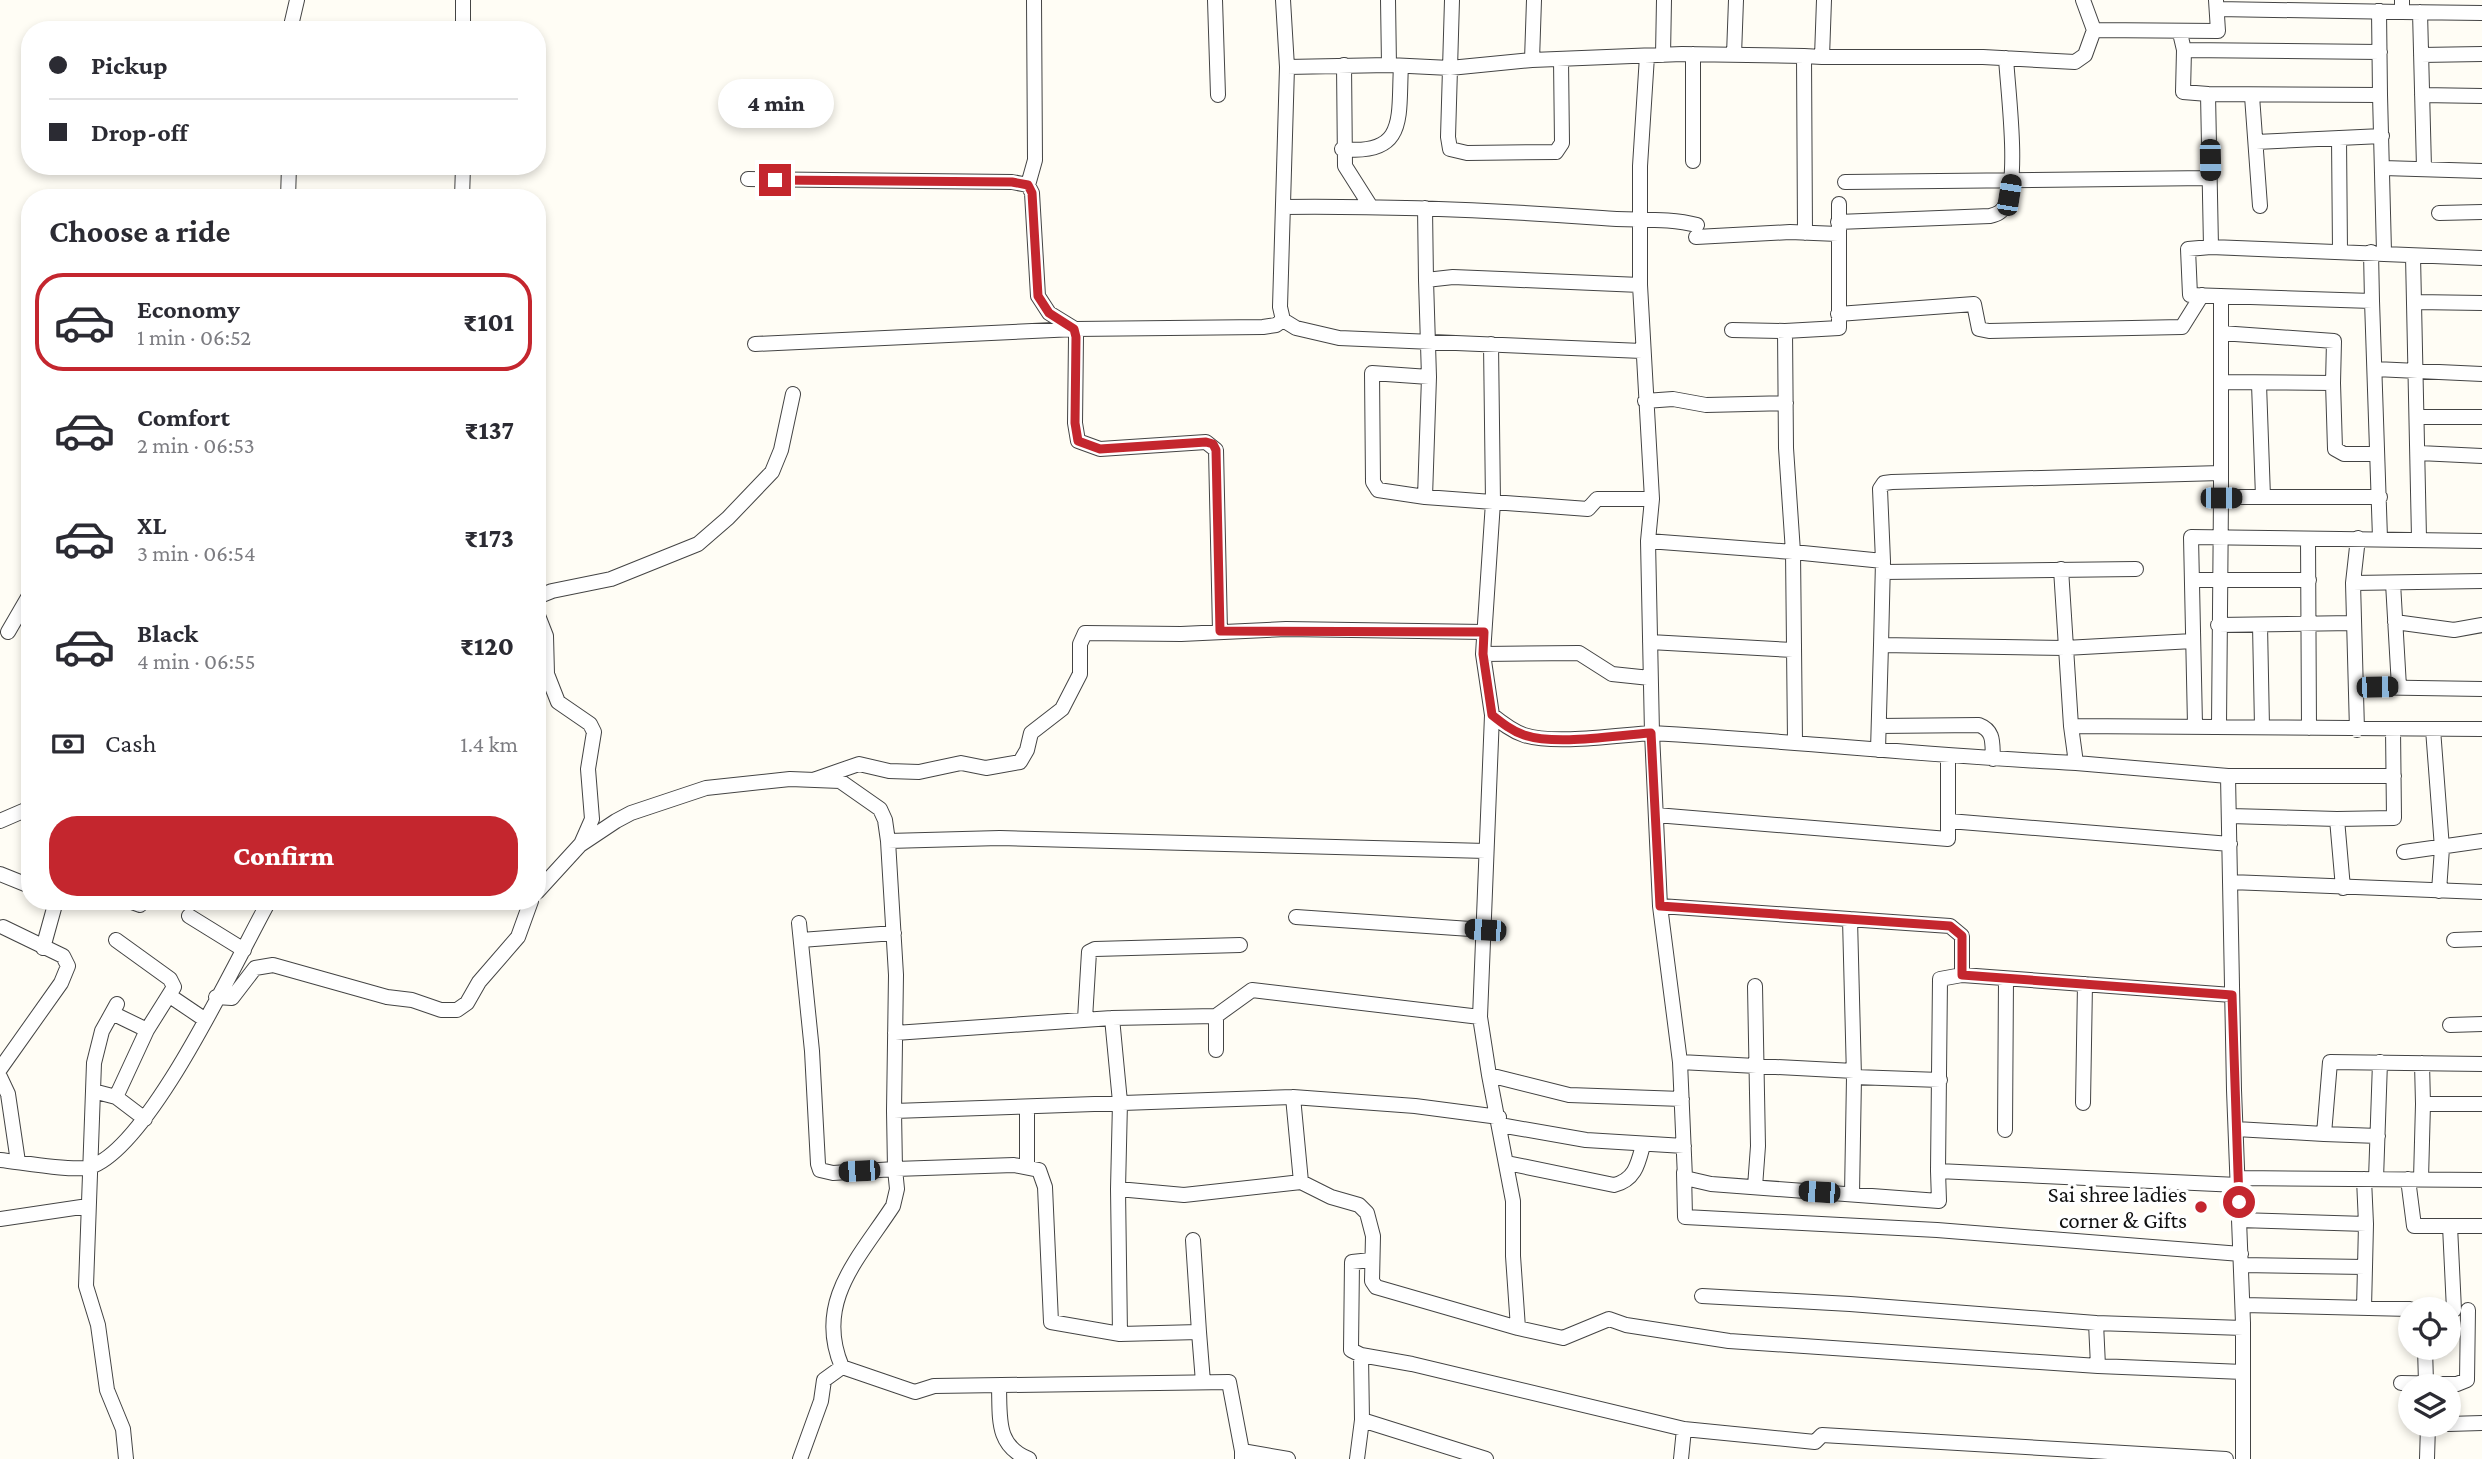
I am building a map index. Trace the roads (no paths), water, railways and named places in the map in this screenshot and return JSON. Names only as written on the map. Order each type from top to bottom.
[{"type":"street","points":[[292,21],[297,0]]},
{"type":"street","points":[[463,0],[463,21]]},
{"type":"street","points":[[1034,0],[1035,160],[1028,185],[1032,193],[1038,296],[1049,313],[1074,329]]},
{"type":"street","points":[[1215,0],[1217,95]]},
{"type":"street","points":[[1283,0],[1287,67],[1280,307],[1283,320],[1296,327],[1339,338],[1642,351]]},
{"type":"street","points":[[1342,149],[1373,150],[1382,146],[1394,131],[1395,65],[1388,0]]},
{"type":"street","points":[[1452,0],[1450,149],[1467,153],[1556,152],[1562,143],[1561,60]]},
{"type":"street","points":[[1532,60],[1534,0]]},
{"type":"street","points":[[1663,55],[1664,0]]},
{"type":"street","points":[[1734,55],[1736,0]]},
{"type":"street","points":[[1822,57],[1824,0]]},
{"type":"street","points":[[1287,67],[1395,65],[1450,68],[1532,60],[1693,54],[2006,58],[2075,62],[2085,55],[2094,30],[2082,0]]},
{"type":"street","points":[[2094,30],[2180,33],[2218,31],[2217,5],[2379,11],[2402,6],[2420,12],[2443,6],[2482,13]]},
{"type":"street","points":[[2379,11],[2383,168],[2372,301],[2380,538]]},
{"type":"street","points":[[2420,12],[2424,168]]},
{"type":"street","points":[[2180,33],[2183,50],[2183,92],[2252,96],[2380,95]]},
{"type":"street","points":[[2183,50],[2379,52]]},
{"type":"street","points":[[1693,54],[1693,161]]},
{"type":"street","points":[[2421,55],[2482,54]]},
{"type":"street","points":[[1647,56],[1640,166],[1640,285],[1652,499],[1648,541],[1651,733],[1660,906],[1680,1062],[1685,1178],[1711,1184],[1939,1201],[1940,979],[1962,975],[2232,995]]},
{"type":"street","points":[[1804,56],[1805,233]]},
{"type":"street","points":[[1283,207],[1425,208],[1682,221],[1696,231],[1805,233],[1990,216],[2000,213],[2005,205],[2011,180],[2006,58]]},
{"type":"street","points":[[1344,65],[1342,149],[1347,174],[1371,207]]},
{"type":"street","points":[[2208,94],[2211,247]]},
{"type":"street","points":[[2422,95],[2482,96]]},
{"type":"street","points":[[2252,96],[2260,206]]},
{"type":"street","points":[[2256,142],[2382,136]]},
{"type":"street","points":[[2339,138],[2340,251]]},
{"type":"street","points":[[2383,168],[2482,171]]},
{"type":"street","points":[[1845,182],[2210,178]]},
{"type":"street","points":[[748,179],[1012,182],[1028,185]]},
{"type":"street","points":[[1732,330],[1839,328],[1839,204]]},
{"type":"street","points":[[1425,208],[1426,343],[1429,377],[1425,497]]},
{"type":"street","points":[[2439,213],[2482,212]]},
{"type":"street","points":[[2372,301],[2190,295],[2188,249],[2211,247],[2378,252],[2482,258]]},
{"type":"street","points":[[2413,256],[2419,538]]},
{"type":"street","points":[[1426,280],[1453,277],[1640,285]]},
{"type":"street","points":[[1838,314],[1974,304],[1979,329],[1989,331],[2182,327],[2202,295]]},
{"type":"street","points":[[2219,725],[2221,296]]},
{"type":"street","points":[[2416,302],[2482,303]]},
{"type":"street","points":[[755,344],[1074,329],[1264,327],[1276,326],[1283,320]]},
{"type":"street","points":[[1074,329],[1076,432],[1082,444],[1100,449],[1206,442],[1213,444],[1216,450],[1220,631]]},
{"type":"street","points":[[1785,331],[1793,552],[1795,741]]},
{"type":"street","points":[[2221,333],[2334,341],[2335,449],[2344,454],[2377,454]]},
{"type":"street","points":[[1491,344],[1493,502],[1483,654],[1492,715],[1480,1017],[1513,1201],[1513,1256],[1518,1328]]},
{"type":"street","points":[[2375,369],[2482,374]]},
{"type":"street","points":[[1429,377],[1372,373],[1373,482],[1378,490],[1425,497],[1588,509],[1597,499],[1652,499]]},
{"type":"street","points":[[2221,382],[2333,383]]},
{"type":"street","points":[[2259,384],[2263,498]]},
{"type":"street","points":[[546,595],[611,579],[698,544],[728,518],[772,472],[781,450],[793,394]]},
{"type":"street","points":[[1645,401],[1664,399],[1706,405],[1786,403]]},
{"type":"street","points":[[2418,416],[2482,417]]},
{"type":"street","points":[[2419,453],[2482,456]]},
{"type":"street","points":[[1878,750],[1883,566],[1880,489],[1884,483],[2221,473]]},
{"type":"street","points":[[2221,498],[2380,498]]},
{"type":"street","points":[[2195,725],[2191,537],[2419,538],[2482,541]]},
{"type":"street","points":[[2308,538],[2311,624],[2309,728]]},
{"type":"street","points":[[2357,730],[2353,583],[2358,538]]},
{"type":"street","points":[[1648,541],[1793,552],[1883,566],[2136,569]]},
{"type":"street","points":[[2061,569],[2071,726],[2076,763]]},
{"type":"street","points":[[2192,580],[2309,580]]},
{"type":"street","points":[[2353,583],[2482,581]]},
{"type":"street","points":[[2393,583],[2399,687]]},
{"type":"street","points":[[8,632],[21,610]]},
{"type":"street","points":[[2395,622],[2454,630],[2482,625]]},
{"type":"street","points":[[2218,625],[2354,623]]},
{"type":"street","points":[[2260,625],[2262,727]]},
{"type":"street","points":[[813,779],[859,765],[919,772],[961,763],[986,768],[1020,762],[1031,733],[1062,709],[1080,674],[1080,644],[1085,634],[1220,631],[1484,632]]},
{"type":"street","points":[[546,636],[547,674],[558,702],[590,724],[594,732],[589,769],[592,819],[580,845]]},
{"type":"street","points":[[1881,645],[2065,648],[2193,641]]},
{"type":"street","points":[[1650,642],[1793,650]]},
{"type":"street","points":[[1483,654],[1579,653],[1612,674],[1650,678]]},
{"type":"street","points":[[2356,687],[2482,689]]},
{"type":"street","points":[[1492,715],[1506,727],[1527,736],[1557,738],[1651,733],[1795,741],[1948,757],[2076,763],[2228,776],[2394,776]]},
{"type":"street","points":[[1879,726],[1979,725],[1990,732],[1993,759]]},
{"type":"street","points":[[2071,726],[2482,729]]},
{"type":"street","points":[[2230,816],[2394,818],[2393,729]]},
{"type":"street","points":[[2433,729],[2442,848],[2439,891]]},
{"type":"street","points":[[1656,815],[1948,839],[1948,757]]},
{"type":"street","points":[[2228,776],[2232,995],[2243,1305],[2243,1459]]},
{"type":"street","points":[[546,882],[580,845],[631,813],[706,788],[813,779],[846,783],[869,799],[884,815],[894,933],[897,1189],[892,1206],[834,1302],[832,1334],[842,1367]]},
{"type":"street","points":[[0,821],[21,812]]},
{"type":"street","points":[[2337,819],[2343,888]]},
{"type":"street","points":[[1949,821],[2230,844]]},
{"type":"street","points":[[888,841],[1000,838],[1486,851]]},
{"type":"street","points":[[2404,852],[2482,841]]},
{"type":"street","points":[[0,874],[21,882]]},
{"type":"street","points":[[2230,882],[2482,892]]},
{"type":"street","points":[[1660,906],[1950,926],[1962,936],[1962,975]]},
{"type":"street","points":[[43,948],[54,910]]},
{"type":"street","points":[[0,1160],[89,1168],[107,1158],[145,1119],[265,910]]},
{"type":"street","points":[[216,997],[232,998],[249,975],[265,965],[387,997],[420,1002],[433,1008],[457,1010],[467,1003],[479,982],[518,937],[528,910]]},
{"type":"street","points":[[189,916],[244,950]]},
{"type":"street","points":[[1296,917],[1485,930]]},
{"type":"street","points":[[1850,919],[1854,1074],[1852,1194]]},
{"type":"street","points":[[799,923],[820,1170],[833,1173],[1027,1166],[1040,1170],[1045,1187],[1051,1322],[1120,1334],[1199,1332]]},
{"type":"street","points":[[0,1069],[66,973],[67,960],[3,927]]},
{"type":"street","points":[[801,940],[894,933]]},
{"type":"street","points":[[2454,940],[2482,939]]},
{"type":"street","points":[[116,940],[170,979],[174,987],[148,1030],[116,1097]]},
{"type":"street","points":[[1086,1019],[1089,952],[1240,945]]},
{"type":"street","points":[[2005,1130],[2006,979]]},
{"type":"street","points":[[2083,1103],[2085,984]]},
{"type":"street","points":[[1755,986],[1759,1146],[1755,1187]]},
{"type":"street","points":[[895,1033],[1086,1019],[1216,1016],[1252,990],[1480,1017]]},
{"type":"street","points":[[170,996],[204,1019]]},
{"type":"street","points":[[125,1459],[123,1429],[107,1390],[98,1325],[86,1286],[93,1091],[98,1045],[114,1008],[148,1030]]},
{"type":"street","points":[[1216,1016],[1216,1050]]},
{"type":"street","points":[[1112,1018],[1120,1102],[1120,1334]]},
{"type":"street","points":[[2450,1025],[2482,1024]]},
{"type":"street","points":[[1680,1062],[1940,1080]]},
{"type":"street","points":[[2324,1134],[2330,1062],[2482,1064]]},
{"type":"street","points":[[2364,1308],[2365,1224],[2378,1136],[2380,1062]]},
{"type":"street","points":[[2422,1063],[2423,1104],[2414,1179],[2414,1226],[2482,1226]]},
{"type":"street","points":[[1489,1075],[1569,1095],[1682,1099]]},
{"type":"street","points":[[0,1077],[8,1094],[18,1162]]},
{"type":"street","points":[[93,1091],[116,1097],[145,1119]]},
{"type":"street","points":[[894,1111],[1293,1097],[1415,1106],[1586,1140],[1684,1146]]},
{"type":"street","points":[[1293,1097],[1301,1182]]},
{"type":"street","points":[[2423,1104],[2482,1104]]},
{"type":"street","points":[[1027,1107],[1027,1166]]},
{"type":"street","points":[[2236,1129],[2378,1136]]},
{"type":"street","points":[[1507,1163],[1614,1185],[1630,1177],[1643,1145]]},
{"type":"street","points":[[1938,1171],[2238,1182],[2482,1180]]},
{"type":"street","points":[[1685,1172],[1685,1217],[1937,1230],[2241,1259],[2365,1267]]},
{"type":"street","points":[[1118,1189],[1184,1195],[1301,1182],[1331,1197],[1359,1205],[1367,1213],[1373,1236],[1372,1281],[1383,1290],[1563,1338],[1609,1320],[1729,1341],[2098,1366],[2243,1372]]},
{"type":"street","points":[[0,1219],[88,1206]]},
{"type":"street","points":[[2239,1220],[2365,1224]]},
{"type":"street","points":[[2450,1226],[2463,1310],[2467,1380],[2461,1382]]},
{"type":"street","points":[[1193,1240],[1203,1382]]},
{"type":"street","points":[[1371,1260],[1352,1262],[1351,1350],[1361,1355],[1412,1364],[1684,1429],[1815,1442],[1822,1435],[2226,1459]]},
{"type":"street","points":[[1702,1296],[2095,1323],[2243,1328]]},
{"type":"street","points":[[2243,1305],[2398,1309]]},
{"type":"street","points":[[2095,1323],[2098,1366]]},
{"type":"street","points":[[1357,1459],[1362,1420],[1361,1355]]},
{"type":"street","points":[[842,1367],[915,1392],[934,1386],[1229,1382],[1242,1455],[1288,1459]]},
{"type":"street","points":[[800,1459],[821,1401],[824,1380],[842,1367]]},
{"type":"street","points":[[999,1387],[1001,1435],[1007,1447],[1029,1459]]},
{"type":"street","points":[[1362,1420],[1486,1459]]},
{"type":"street","points":[[2461,1424],[2482,1423]]},
{"type":"street","points":[[1681,1459],[1684,1429]]},
{"type":"street","points":[[2427,1459],[2428,1437]]},
{"type":"place","name":"Sai shree ladies corner & Gifts","points":[[2201,1207]]}]
